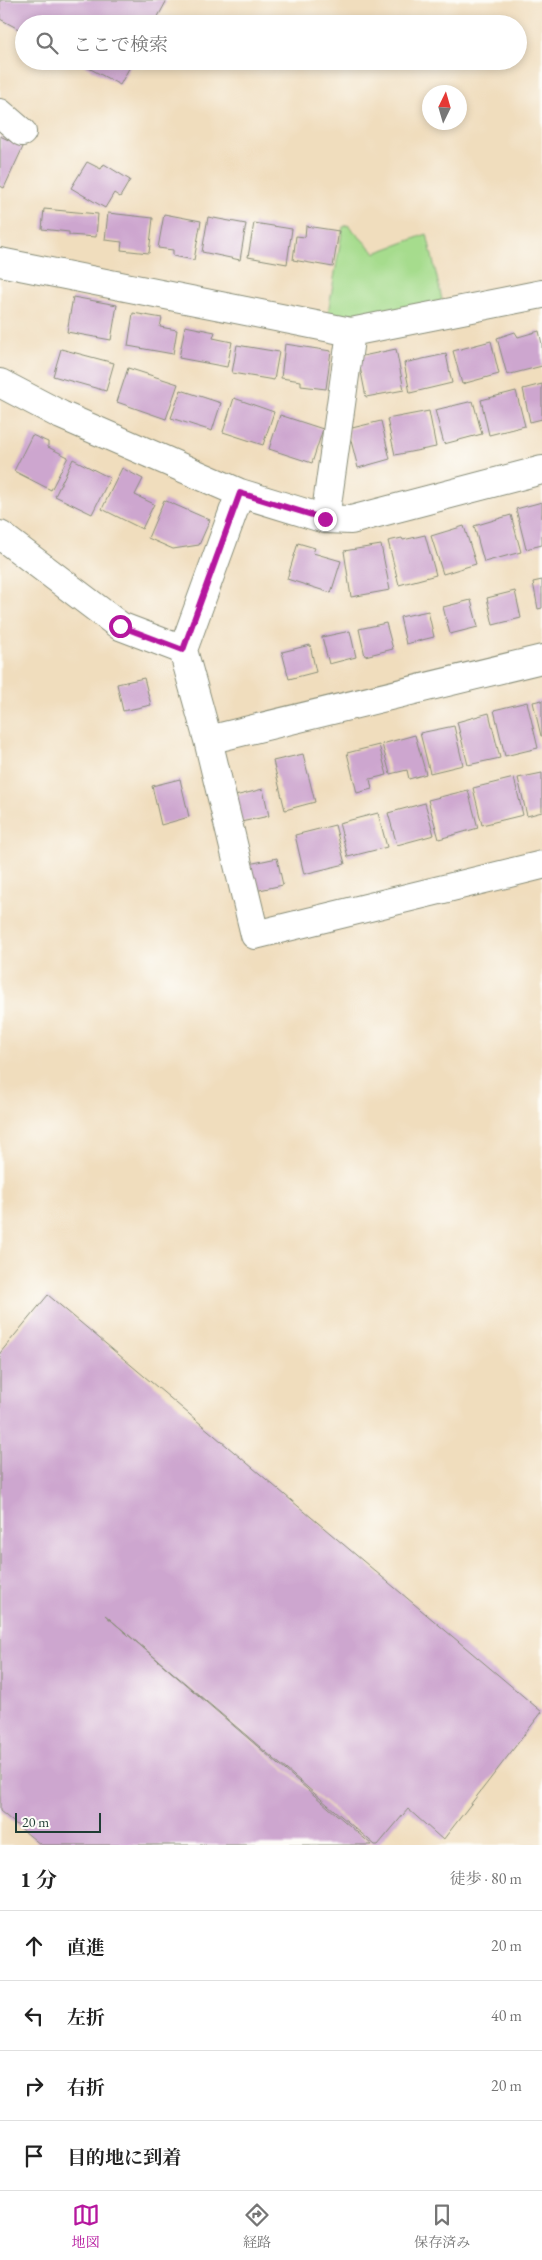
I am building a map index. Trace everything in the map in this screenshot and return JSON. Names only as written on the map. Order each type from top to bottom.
[{"type":"street","points":[[0,113],[22,132]]},
{"type":"street","points":[[0,262],[350,332],[542,294]]},
{"type":"street","points":[[325,519],[350,332]]},
{"type":"street","points":[[0,383],[61,415],[240,493],[325,519],[351,520],[542,470]]},
{"type":"street","points":[[240,493],[183,650],[208,740],[255,935],[542,865]]},
{"type":"street","points":[[0,535],[120,626],[183,650]]},
{"type":"street","points":[[208,740],[542,659]]},
{"type":"green space","points":[[348,225],[375,253],[427,234],[443,304],[375,321],[328,313],[343,227]]},
{"type":"building","points":[[0,0],[167,0],[159,15],[15,15],[15,27],[0,19]]},
{"type":"building","points":[[92,70],[128,70],[120,85]]},
{"type":"building","points":[[0,136],[23,147],[4,188],[0,186]]},
{"type":"building","points":[[87,162],[101,169],[104,164],[130,180],[120,197],[114,193],[105,208],[71,188]]},
{"type":"building","points":[[44,209],[98,214],[96,237],[69,235],[69,232],[42,229]]},
{"type":"building","points":[[108,213],[153,218],[149,253],[121,250],[122,242],[105,240]]},
{"type":"building","points":[[164,214],[201,221],[194,260],[173,256],[173,250],[158,248]]},
{"type":"building","points":[[208,217],[246,224],[240,260],[202,252]]},
{"type":"building","points":[[254,223],[292,229],[287,264],[248,257]]},
{"type":"building","points":[[306,226],[339,231],[333,267],[293,260],[296,236],[305,237]]},
{"type":"building","points":[[73,297],[117,305],[111,340],[67,332]]},
{"type":"building","points":[[133,313],[162,318],[160,327],[177,330],[173,354],[128,346]]},
{"type":"building","points":[[185,326],[215,332],[213,338],[232,342],[227,367],[179,358]]},
{"type":"building","points":[[539,331],[542,344],[542,366],[507,375],[497,338],[515,332],[518,337]]},
{"type":"building","points":[[491,341],[499,374],[462,384],[453,351]]},
{"type":"building","points":[[285,344],[331,351],[326,389],[301,386],[301,381],[281,378]]},
{"type":"building","points":[[237,345],[279,352],[274,380],[232,373]]},
{"type":"building","points":[[61,349],[114,363],[106,391],[53,376]]},
{"type":"building","points":[[396,349],[404,390],[366,397],[358,357]]},
{"type":"building","points":[[446,354],[452,383],[410,393],[404,363]]},
{"type":"building","points":[[128,368],[178,384],[166,419],[117,402]]},
{"type":"building","points":[[542,384],[542,419],[530,422],[523,389]]},
{"type":"building","points":[[181,390],[221,403],[212,431],[171,418]]},
{"type":"building","points":[[516,391],[525,426],[489,435],[481,400]]},
{"type":"building","points":[[234,398],[274,412],[263,445],[223,432]]},
{"type":"building","points":[[473,401],[482,434],[444,444],[435,410]]},
{"type":"building","points":[[429,411],[436,447],[395,455],[387,419]]},
{"type":"building","points":[[280,415],[323,429],[312,463],[269,449]]},
{"type":"building","points":[[381,421],[390,459],[358,468],[348,429]]},
{"type":"building","points":[[32,435],[48,442],[48,447],[68,457],[51,490],[14,471]]},
{"type":"building","points":[[73,459],[110,478],[92,514],[55,496]]},
{"type":"building","points":[[122,468],[143,479],[135,495],[154,504],[142,529],[102,509]]},
{"type":"building","points":[[164,500],[210,520],[199,545],[173,549],[148,538]]},
{"type":"building","points":[[542,502],[542,545],[526,549],[516,509]]},
{"type":"building","points":[[511,515],[521,552],[484,562],[474,526]]},
{"type":"building","points":[[464,526],[476,564],[443,574],[431,536]]},
{"type":"building","points":[[425,535],[436,575],[399,585],[388,541]]},
{"type":"building","points":[[298,543],[315,548],[313,553],[341,561],[331,593],[287,579]]},
{"type":"building","points":[[381,545],[390,590],[351,597],[344,551]]},
{"type":"building","points":[[542,580],[542,608],[538,609],[533,582]]},
{"type":"building","points":[[515,591],[521,618],[493,625],[487,598]]},
{"type":"building","points":[[471,600],[478,627],[450,634],[443,607]]},
{"type":"building","points":[[428,611],[434,637],[406,644],[400,617]]},
{"type":"building","points":[[386,623],[393,649],[365,656],[359,629]]},
{"type":"building","points":[[350,631],[356,657],[329,664],[322,637]]},
{"type":"building","points":[[310,645],[316,672],[289,679],[282,652]]},
{"type":"building","points":[[144,678],[151,705],[123,711],[117,684]]},
{"type":"building","points":[[542,700],[542,736],[541,736],[533,702]]},
{"type":"building","points":[[527,702],[538,748],[505,756],[494,710]]},
{"type":"building","points":[[489,713],[500,758],[468,765],[457,722]]},
{"type":"building","points":[[454,726],[463,765],[430,773],[420,733]]},
{"type":"building","points":[[415,735],[426,774],[409,779],[407,770],[390,774],[382,744]]},
{"type":"building","points":[[379,745],[387,775],[370,779],[372,789],[357,793],[347,753]]},
{"type":"building","points":[[303,754],[315,802],[285,810],[273,761]]},
{"type":"building","points":[[542,773],[542,812],[527,816],[518,778]]},
{"type":"building","points":[[514,778],[523,815],[482,825],[473,788]]},
{"type":"building","points":[[180,779],[189,817],[161,825],[152,786]]},
{"type":"building","points":[[263,789],[269,816],[241,822],[235,796]]},
{"type":"building","points":[[468,790],[478,828],[439,839],[428,800]]},
{"type":"building","points":[[425,803],[434,835],[397,845],[388,813]]},
{"type":"building","points":[[378,813],[387,847],[348,857],[339,823]]},
{"type":"building","points":[[335,825],[345,864],[304,874],[295,835]]},
{"type":"building","points":[[277,858],[283,885],[255,891],[249,864]]},
{"type":"building","points":[[48,1295],[542,1712],[443,1840],[408,1809],[378,1845],[375,1845],[105,1615],[372,1845],[41,1845],[0,1811],[0,1353]]},
{"type":"route","points":[[120,626],[183,650],[240,493],[325,519]]}]
